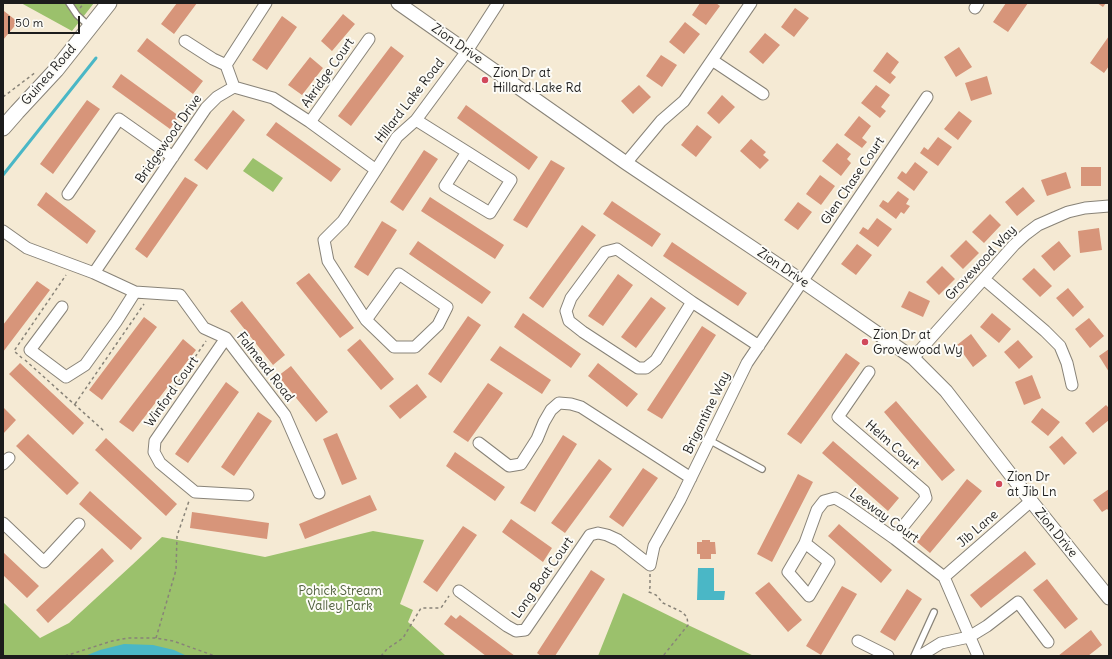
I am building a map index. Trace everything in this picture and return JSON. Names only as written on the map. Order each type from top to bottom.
[{"type":"main road","name":"Guinea Road","points":[[3,128],[56,70],[109,3]]},
{"type":"street","points":[[226,65],[266,3]]},
{"type":"street","name":"Zion Drive","points":[[398,3],[626,163],[802,281],[913,358],[946,391],[1031,502],[1109,598]]},
{"type":"street","name":"Hillard Lake Road","points":[[366,320],[328,261],[324,240],[343,221],[397,137],[416,120],[467,51],[498,3]]},
{"type":"street","points":[[626,163],[661,121],[684,101],[751,3]]},
{"type":"street","name":"Akridge Court","points":[[310,122],[369,39]]},
{"type":"street","points":[[184,41],[213,59],[226,65],[234,87],[273,98],[310,122],[376,170]]},
{"type":"street","points":[[712,60],[763,94]]},
{"type":"street","name":"Bridgewood Drive","points":[[94,273],[206,108],[217,97],[234,87]]},
{"type":"street","name":"Glen Chase Court","points":[[802,281],[927,97]]},
{"type":"street","points":[[68,194],[119,119],[173,157]]},
{"type":"street","points":[[416,120],[467,152],[511,180],[490,213],[445,186],[467,152]]},
{"type":"street","name":"Grovewood Way","points":[[913,358],[1014,245],[1026,234],[1038,226],[1068,212],[1085,208],[1109,206]]},
{"type":"street","name":"Falmead Road","points":[[3,231],[27,248],[94,273],[135,292],[180,295],[204,328],[226,338],[284,415],[319,493]]},
{"type":"street","points":[[692,302],[656,360],[646,368],[638,368],[583,332],[569,321],[566,311],[571,298],[605,252],[617,249],[692,302],[759,346]]},
{"type":"street","points":[[400,274],[447,307],[438,325],[415,347],[394,347],[366,320],[400,274]]},
{"type":"street","points":[[984,279],[1045,330],[1060,346],[1067,363],[1072,385]]},
{"type":"street","name":"Brigantine Way","points":[[650,565],[654,546],[680,500],[747,363],[802,281]]},
{"type":"street","points":[[62,307],[30,350],[66,377],[85,365],[116,322],[135,292]]},
{"type":"street","name":"Winford Court","points":[[195,492],[160,463],[154,452],[155,441],[226,338]]},
{"type":"street","name":"Helm Court","points":[[869,372],[838,417],[924,491],[926,498],[905,524],[895,540]]},
{"type":"street","points":[[479,444],[509,466],[521,464],[538,439],[544,422],[551,410],[559,403],[571,404],[581,407],[691,478]]},
{"type":"street","points":[[195,492],[248,496]]},
{"type":"street","name":"Leeway Court","points":[[805,543],[817,510],[824,501],[835,498],[847,505],[944,577]]},
{"type":"street","name":"Jib Lane","points":[[944,577],[1031,502]]},
{"type":"street","points":[[3,523],[44,562],[79,524]]},
{"type":"street","name":"Long Boat Court","points":[[459,591],[507,626],[516,631],[525,630],[590,535],[598,533],[618,540],[650,565]]},
{"type":"street","points":[[944,577],[978,656]]},
{"type":"street","points":[[920,656],[941,643],[969,637],[987,626],[1018,602],[1048,642]]},
{"type":"street","points":[[858,641],[888,656]]},
{"type":"lane","points":[[69,3],[77,15],[90,26]]},
{"type":"lane","points":[[709,440],[762,469]]},
{"type":"lane","points":[[914,656],[934,612]]},
{"type":"path","points":[[3,97],[38,71]]},
{"type":"path","points":[[66,275],[14,351],[104,431]]},
{"type":"path","points":[[74,405],[144,304]]},
{"type":"path","points":[[148,426],[206,341]]},
{"type":"path","points":[[156,638],[176,570],[177,536],[188,504],[195,492]]},
{"type":"path","points":[[650,565],[649,592],[656,595],[664,603],[682,612],[687,617],[688,625],[663,656]]},
{"type":"path","points":[[381,656],[403,638],[421,608],[441,608],[454,588],[459,591]]},
{"type":"path","points":[[65,656],[112,641],[128,638],[156,638],[173,641],[215,656]]},
{"type":"green space","points":[[21,3],[94,3],[72,31]]},
{"type":"green space","points":[[253,158],[283,178],[273,192],[243,171]]},
{"type":"green space","name":"Pohick Stream Valley Park","points":[[373,531],[424,540],[400,604],[413,610],[408,622],[446,656],[3,656],[3,602],[40,638],[69,623],[162,537],[265,557]]},
{"type":"green space","points":[[623,593],[688,625],[754,656],[598,656]]},
{"type":"water","points":[[698,568],[714,568],[714,591],[725,591],[724,600],[697,600]]},
{"type":"water","points":[[124,644],[153,645],[174,650],[187,656],[85,656],[100,650]]},
{"type":"building","points":[[177,3],[197,3],[174,34],[161,24]]},
{"type":"building","points":[[700,3],[716,3],[720,6],[706,25],[692,15]]},
{"type":"building","points":[[1006,3],[1028,3],[1008,32],[993,22]]},
{"type":"building","points":[[1097,3],[1106,3],[1103,7]]},
{"type":"building","points":[[795,8],[809,18],[794,37],[781,27]]},
{"type":"building","points":[[3,11],[18,22],[3,40]]},
{"type":"building","points":[[343,14],[355,24],[332,51],[321,41]]},
{"type":"building","points":[[282,16],[297,27],[267,70],[252,60]]},
{"type":"building","points":[[685,22],[700,34],[684,54],[669,42]]},
{"type":"building","points":[[765,33],[780,45],[763,64],[749,52]]},
{"type":"building","points":[[1109,36],[1109,66],[1104,73],[1090,63]]},
{"type":"building","points":[[147,38],[203,81],[193,94],[137,51]]},
{"type":"building","points":[[391,46],[404,56],[351,126],[338,116]]},
{"type":"building","points":[[959,47],[972,67],[956,77],[944,57]]},
{"type":"building","points":[[887,52],[899,62],[891,73],[896,77],[890,84],[873,71]]},
{"type":"building","points":[[661,55],[677,65],[662,87],[646,76]]},
{"type":"building","points":[[310,57],[323,68],[302,95],[288,85]]},
{"type":"building","points":[[121,74],[179,116],[170,129],[112,87]]},
{"type":"building","points":[[987,76],[992,94],[971,101],[965,83]]},
{"type":"building","points":[[639,85],[651,97],[633,114],[621,101]]},
{"type":"building","points":[[876,85],[890,95],[881,107],[886,111],[880,118],[861,103]]},
{"type":"building","points":[[722,95],[735,107],[719,124],[707,113]]},
{"type":"building","points":[[87,100],[100,109],[53,174],[40,164]]},
{"type":"building","points":[[466,105],[538,157],[529,170],[457,118]]},
{"type":"building","points":[[233,110],[245,120],[207,170],[194,160]]},
{"type":"building","points":[[959,111],[972,121],[958,140],[944,129]]},
{"type":"building","points":[[859,116],[871,126],[862,138],[867,142],[862,148],[844,135]]},
{"type":"building","points":[[276,122],[341,169],[331,182],[266,135]]},
{"type":"building","points":[[697,125],[712,137],[696,157],[681,145]]},
{"type":"building","points":[[938,137],[952,147],[938,166],[920,153],[924,147],[928,150]]},
{"type":"building","points":[[751,139],[766,152],[763,155],[769,160],[760,169],[740,151]]},
{"type":"building","points":[[837,143],[851,154],[847,159],[851,163],[841,176],[822,161]]},
{"type":"building","points":[[424,150],[438,159],[403,211],[390,202]]},
{"type":"building","points":[[551,160],[565,168],[527,228],[513,220]]},
{"type":"building","points":[[915,162],[928,172],[914,191],[897,178],[902,171],[906,174]]},
{"type":"building","points":[[1081,167],[1101,167],[1101,186],[1081,186]]},
{"type":"building","points":[[1066,172],[1071,188],[1047,196],[1041,180]]},
{"type":"building","points":[[820,175],[835,186],[821,205],[806,194]]},
{"type":"building","points":[[185,177],[198,185],[147,258],[135,249]]},
{"type":"building","points":[[1023,187],[1035,201],[1017,216],[1005,202]]},
{"type":"building","points":[[898,191],[909,199],[906,204],[910,206],[904,214],[901,212],[896,219],[879,206],[883,200],[888,203]]},
{"type":"building","points":[[46,192],[96,231],[87,244],[37,205]]},
{"type":"building","points":[[430,197],[504,245],[495,259],[421,211]]},
{"type":"building","points":[[612,201],[661,234],[652,247],[603,214]]},
{"type":"building","points":[[798,202],[812,212],[798,230],[784,220]]},
{"type":"building","points":[[990,214],[1001,225],[984,243],[972,232]]},
{"type":"building","points":[[877,218],[892,229],[878,247],[859,233],[863,227],[868,230]]},
{"type":"building","points":[[382,221],[397,230],[368,276],[354,267]]},
{"type":"building","points":[[582,225],[596,235],[543,308],[529,298]]},
{"type":"building","points":[[1099,228],[1102,250],[1080,253],[1078,231]]},
{"type":"building","points":[[966,240],[979,253],[963,269],[950,256]]},
{"type":"building","points":[[418,241],[491,292],[482,304],[409,254]]},
{"type":"building","points":[[1059,241],[1071,256],[1054,271],[1041,256]]},
{"type":"building","points":[[672,242],[747,293],[738,306],[663,256]]},
{"type":"building","points":[[857,244],[872,255],[856,275],[841,264]]},
{"type":"building","points":[[942,266],[955,279],[939,295],[926,282]]},
{"type":"building","points":[[1034,268],[1052,286],[1040,297],[1022,279]]},
{"type":"building","points":[[309,273],[354,328],[340,338],[296,283]]},
{"type":"building","points":[[618,274],[633,285],[603,326],[588,316]]},
{"type":"building","points":[[37,281],[50,290],[3,352],[3,325]]},
{"type":"building","points":[[1068,288],[1084,307],[1073,317],[1056,298]]},
{"type":"building","points":[[909,291],[930,301],[923,317],[901,307]]},
{"type":"building","points":[[651,297],[666,308],[636,348],[621,337]]},
{"type":"building","points":[[242,301],[285,355],[273,365],[230,311]]},
{"type":"building","points":[[523,313],[581,354],[571,368],[514,327]]},
{"type":"building","points":[[992,313],[1011,329],[999,343],[980,327]]},
{"type":"building","points":[[468,316],[481,325],[441,383],[428,374]]},
{"type":"building","points":[[144,317],[157,327],[102,400],[89,390]]},
{"type":"building","points":[[1089,318],[1104,336],[1090,348],[1075,329]]},
{"type":"building","points":[[702,326],[716,335],[662,419],[647,410]]},
{"type":"building","points":[[971,334],[987,356],[973,367],[957,345]]},
{"type":"building","points":[[183,339],[196,350],[133,432],[119,422]]},
{"type":"building","points":[[360,339],[394,379],[381,390],[347,350]]},
{"type":"building","points":[[1018,340],[1033,357],[1019,369],[1004,352]]},
{"type":"building","points":[[500,346],[551,380],[542,394],[490,360]]},
{"type":"building","points":[[1109,349],[1109,372],[1099,356]]},
{"type":"building","points":[[846,353],[860,363],[801,444],[787,434]]},
{"type":"building","points":[[20,363],[84,423],[73,435],[9,374]]},
{"type":"building","points":[[598,363],[638,394],[627,407],[588,376]]},
{"type":"building","points":[[291,366],[328,412],[316,422],[278,376]]},
{"type":"building","points":[[1032,375],[1041,398],[1024,405],[1015,382]]},
{"type":"building","points":[[226,382],[239,392],[188,463],[175,454]]},
{"type":"building","points":[[488,383],[503,393],[468,442],[453,432]]},
{"type":"building","points":[[417,384],[427,397],[400,419],[389,406]]},
{"type":"building","points":[[896,401],[955,470],[942,481],[884,412]]},
{"type":"building","points":[[1106,405],[1109,408],[1109,420],[1093,433],[1085,423]]},
{"type":"building","points":[[4,408],[16,420],[3,434],[3,409]]},
{"type":"building","points":[[1042,408],[1060,422],[1048,436],[1031,422]]},
{"type":"building","points":[[258,412],[272,421],[234,476],[221,467]]},
{"type":"building","points":[[337,433],[357,479],[342,485],[323,439]]},
{"type":"building","points":[[28,434],[79,483],[67,495],[16,446]]},
{"type":"building","points":[[563,435],[577,444],[535,512],[520,503]]},
{"type":"building","points":[[1062,436],[1077,453],[1064,465],[1049,447]]},
{"type":"building","points":[[106,438],[177,504],[166,516],[95,450]]},
{"type":"building","points":[[833,441],[899,498],[888,511],[822,453]]},
{"type":"building","points":[[455,452],[505,487],[495,501],[446,466]]},
{"type":"building","points":[[599,459],[612,469],[565,533],[551,523]]},
{"type":"building","points":[[643,468],[658,478],[623,527],[609,517]]},
{"type":"building","points":[[798,474],[813,482],[772,562],[757,554]]},
{"type":"building","points":[[967,479],[982,491],[930,553],[917,542]]},
{"type":"building","points":[[1109,489],[1109,511],[1107,509],[1102,512],[1093,500]]},
{"type":"building","points":[[90,491],[142,538],[131,550],[79,504]]},
{"type":"building","points":[[370,495],[377,510],[305,539],[299,524]]},
{"type":"building","points":[[192,512],[269,523],[267,539],[190,528]]},
{"type":"building","points":[[511,519],[552,548],[543,562],[502,532]]},
{"type":"building","points":[[839,524],[892,570],[881,583],[828,536]]},
{"type":"building","points":[[463,526],[477,535],[437,592],[423,582]]},
{"type":"building","points":[[702,540],[710,540],[710,542],[715,542],[716,554],[711,554],[711,559],[700,559],[700,554],[697,554],[697,542],[702,542]]},
{"type":"building","points":[[102,548],[114,561],[48,623],[36,610]]},
{"type":"building","points":[[1025,551],[1036,564],[981,608],[970,595]]},
{"type":"building","points":[[3,552],[39,586],[27,598],[3,575]]},
{"type":"building","points":[[591,570],[605,579],[555,656],[541,656],[537,653]]},
{"type":"building","points":[[1047,579],[1078,619],[1065,629],[1033,590]]},
{"type":"building","points":[[769,582],[802,620],[788,632],[755,593]]},
{"type":"building","points":[[842,586],[857,594],[821,655],[806,646]]},
{"type":"building","points":[[907,589],[922,599],[895,641],[880,632]]},
{"type":"building","points":[[451,615],[456,619],[460,615],[515,656],[486,656],[444,624]]},
{"type":"building","points":[[1091,630],[1102,645],[1088,656],[1058,656]]},
{"type":"waterway","points":[[3,175],[96,58]]},
{"type":"place","name":"Zion Dr at Hillard Lake Rd","points":[[485,80]]},
{"type":"place","name":"Zion Dr at Grovewood Wy","points":[[865,342]]},
{"type":"place","name":"Zion Dr at Jib Ln","points":[[999,484]]}]
